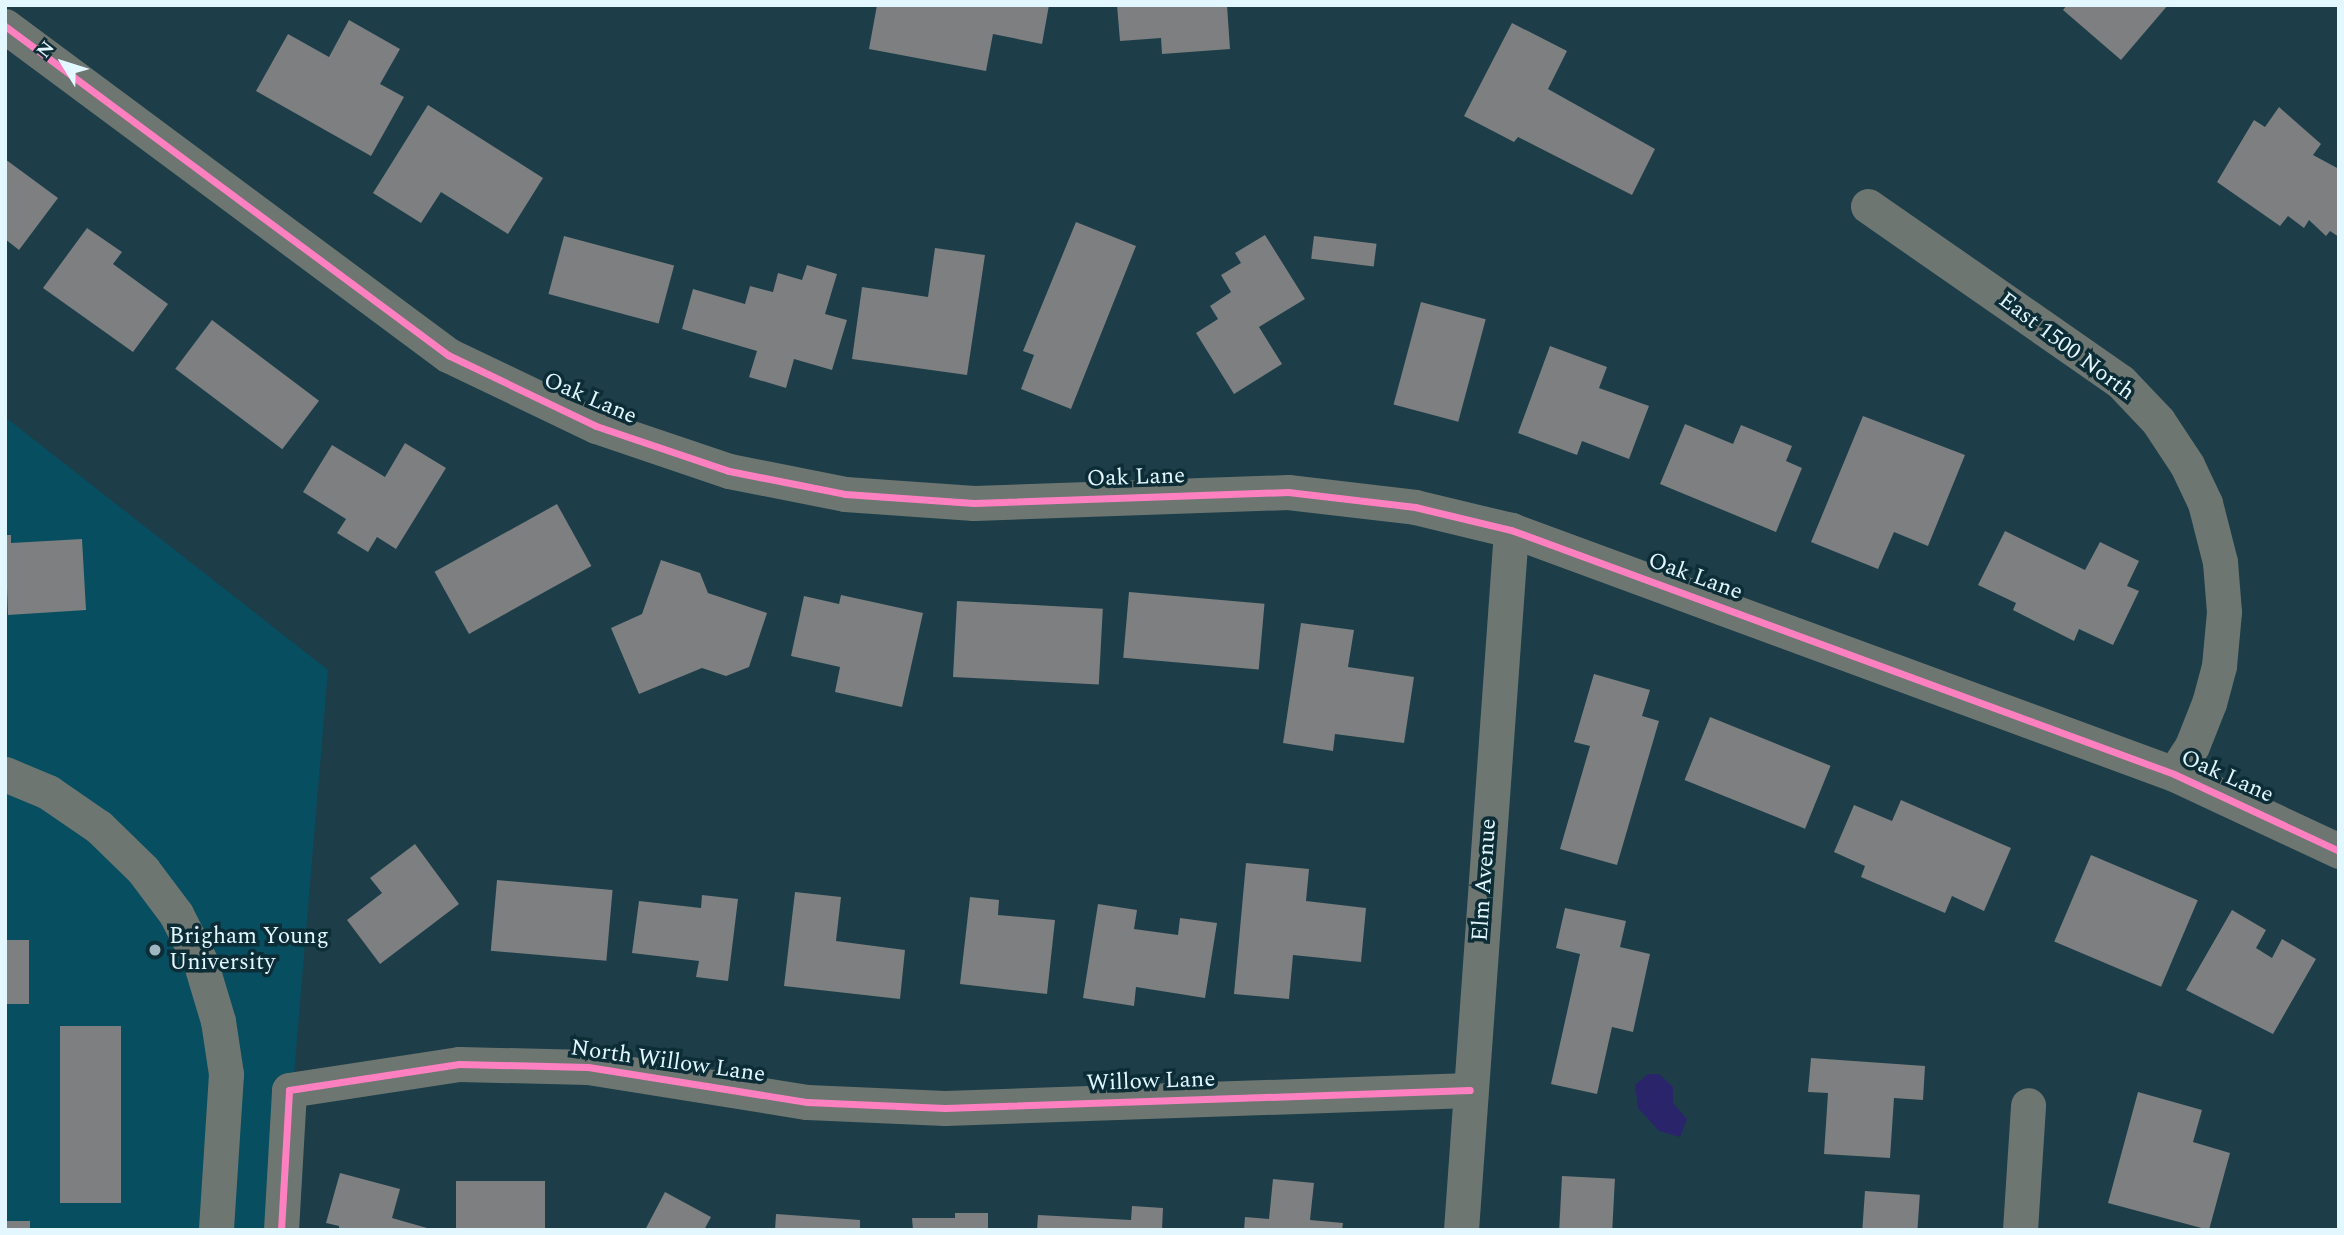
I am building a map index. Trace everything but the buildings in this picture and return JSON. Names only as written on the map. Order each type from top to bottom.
[{"type":"street","name":"Oak Lane","points":[[5,26],[447,355],[596,426],[729,471],[845,494],[974,503],[1288,492],[1415,507],[1510,530],[2174,774],[2339,851]]},
{"type":"street","name":"East 1500 North","points":[[1868,206],[2122,382],[2158,421],[2187,464],[2205,503],[2220,562],[2224,612],[2220,666],[2209,703],[2192,746],[2174,774]]},
{"type":"street","name":"Elm Avenue","points":[[1461,1230],[1510,530]]},
{"type":"street","points":[[5,774],[47,792],[99,827],[143,870],[176,914],[200,961],[218,1021],[226,1074],[216,1230]]},
{"type":"street","name":"North Willow Lane","points":[[281,1230],[289,1090],[459,1063],[588,1067],[834,1103]]},
{"type":"street","name":"Willow Lane","points":[[834,1103],[945,1108],[1470,1090]]},
{"type":"street","points":[[2020,1230],[2028,1105]]},
{"type":"shaded area","name":"Brigham Young University","points":[[5,417],[328,670],[281,1230],[5,1230]]},
{"type":"shaded area","points":[[1648,1074],[1659,1074],[1673,1087],[1673,1103],[1687,1119],[1680,1137],[1659,1131],[1638,1108],[1635,1085]]},
{"type":"cycle path","points":[[5,26],[448,355],[596,426],[729,471],[845,494],[974,503],[1288,492],[1415,507],[1511,530],[2174,774],[2339,851]]},
{"type":"cycle path","points":[[281,1230],[289,1090],[459,1064],[588,1067],[807,1102],[945,1108],[1470,1090]]},
{"type":"place","name":"Brigham Young University","points":[[155,950]]}]
